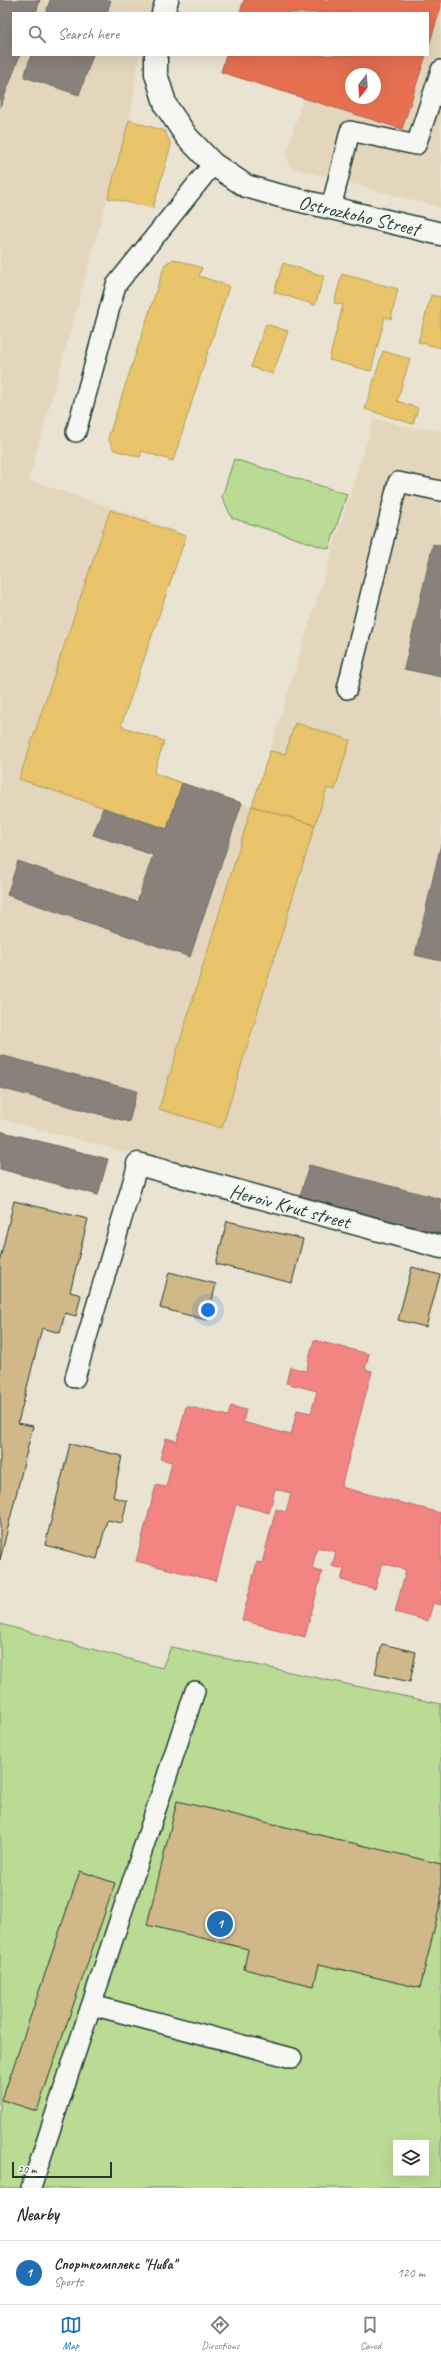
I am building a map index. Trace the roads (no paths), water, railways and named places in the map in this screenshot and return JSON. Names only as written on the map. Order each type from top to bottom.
[{"type":"street","points":[[163,12],[167,0]]},
{"type":"street","name":"Ostrozkoho Street","points":[[156,56],[156,74],[166,106],[187,137],[212,164],[246,186],[277,195],[441,234]]},
{"type":"street","name":"Heroiv Krut street","points":[[138,1164],[441,1247]]},
{"type":"lane","points":[[331,208],[350,131],[416,145],[441,70]]},
{"type":"lane","points":[[76,432],[116,285],[212,164]]},
{"type":"lane","points":[[347,688],[398,482],[441,491]]},
{"type":"lane","points":[[75,1378],[138,1164]]},
{"type":"lane","points":[[31,2188],[195,1691]]},
{"type":"lane","points":[[92,2005],[292,2058]]},
{"type":"place","name":"Спорткомплекс \"Нива\"","points":[[220,1924]]}]
